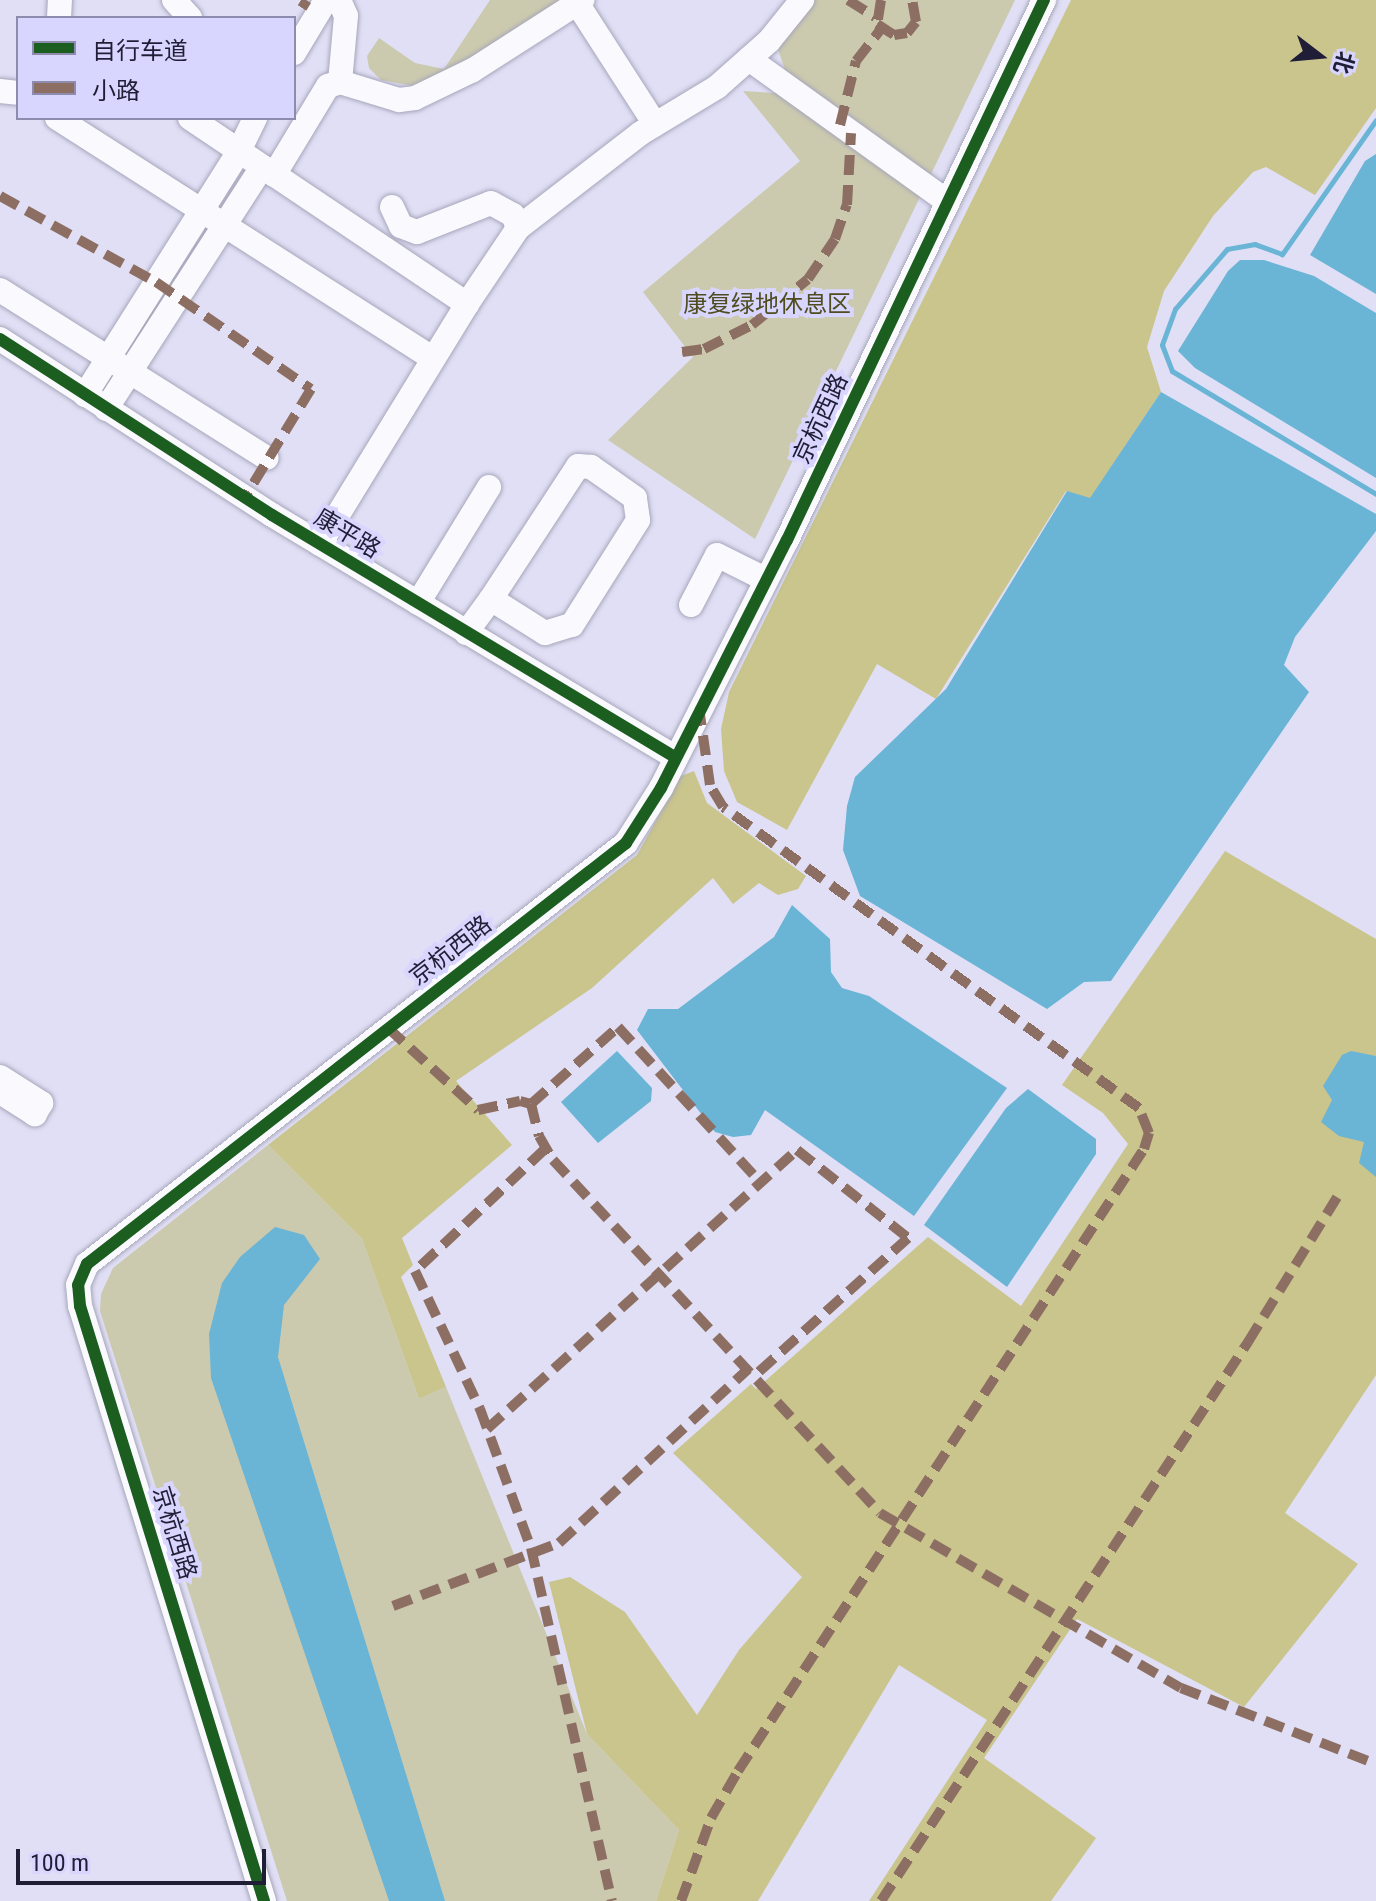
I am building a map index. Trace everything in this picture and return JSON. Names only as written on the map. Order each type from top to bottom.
[{"type":"street","points":[[174,0],[188,16]]},
{"type":"street","points":[[296,50],[326,0]]},
{"type":"street","points":[[339,0],[346,16],[340,82]]},
{"type":"street","points":[[320,544],[433,358],[518,228],[655,124],[717,87],[749,59],[802,0]]},
{"type":"street","name":"京杭西路","points":[[264,1901],[80,1306],[78,1285],[87,1264],[626,843],[676,758],[765,579],[1044,0]]},
{"type":"street","points":[[106,409],[225,225],[328,86],[340,82],[399,100],[415,98],[473,70],[580,2],[655,124]]},
{"type":"street","points":[[749,59],[948,202]]},
{"type":"street","points":[[60,120],[433,358]]},
{"type":"street","points":[[193,120],[467,304]]},
{"type":"street","points":[[85,395],[239,151],[254,120]]},
{"type":"street","points":[[392,207],[401,226],[417,232],[491,203],[513,215],[518,228]]},
{"type":"street","points":[[0,290],[267,458]]},
{"type":"street","name":"康平路","points":[[0,339],[320,544],[676,758]]},
{"type":"street","points":[[466,633],[578,466],[591,467],[635,498],[638,520],[572,625],[545,633],[491,599]]},
{"type":"street","points":[[418,603],[489,487]]},
{"type":"street","points":[[691,605],[717,555],[765,579]]},
{"type":"street","points":[[0,1077],[41,1103],[35,1114],[0,1092]]},
{"type":"green space","points":[[490,0],[561,0],[480,58],[414,86],[381,80],[369,68],[367,56],[379,38],[415,63],[444,69]]},
{"type":"green space","name":"康复绿地休息区","points":[[807,0],[1015,0],[755,539],[608,440],[693,357],[643,292],[800,161],[743,91],[775,93],[787,76],[778,49]]},
{"type":"green space","points":[[268,1145],[362,1239],[419,1399],[446,1387],[587,1734],[679,1830],[656,1901],[287,1901],[100,1311],[101,1294],[113,1268]]},
{"type":"shaded area","points":[[1071,0],[1376,0],[1376,108],[1315,195],[1266,167],[1253,172],[1213,216],[1164,291],[1147,347],[1161,392],[1090,499],[1066,491],[936,699],[877,664],[787,830],[737,802],[724,771],[721,729],[729,692]]},
{"type":"shaded area","points":[[694,771],[707,803],[806,876],[798,889],[778,895],[759,883],[733,904],[713,878],[592,988],[456,1081],[512,1145],[402,1238],[413,1265],[401,1277],[446,1387],[419,1399],[362,1239],[268,1145],[637,855],[681,776]]},
{"type":"shaded area","points":[[1225,851],[1376,939],[1376,1375],[1285,1513],[1358,1564],[1244,1707],[1077,1619],[984,1758],[1096,1838],[1051,1901],[869,1901],[987,1720],[899,1665],[758,1901],[656,1901],[679,1830],[587,1734],[549,1582],[570,1577],[625,1612],[697,1715],[739,1650],[802,1577],[673,1453],[751,1384],[756,1389],[928,1237],[1021,1306],[1128,1144],[1103,1113],[1062,1085]]},
{"type":"water","points":[[1376,154],[1376,294],[1310,255],[1365,161]]},
{"type":"water","points":[[1240,260],[1264,260],[1314,276],[1376,313],[1376,478],[1195,368],[1178,351],[1228,271]]},
{"type":"water","points":[[1161,392],[1376,514],[1376,531],[1295,637],[1284,665],[1309,692],[1111,981],[1084,982],[1047,1009],[860,896],[843,850],[847,806],[855,777],[946,689],[1067,491],[1090,498]]},
{"type":"water","points":[[792,905],[830,939],[831,972],[842,988],[869,996],[1007,1088],[914,1216],[765,1110],[751,1135],[733,1137],[715,1132],[637,1030],[648,1009],[678,1009],[774,937]]},
{"type":"water","points":[[617,1051],[652,1088],[651,1101],[598,1143],[561,1102]]},
{"type":"water","points":[[1351,1051],[1376,1056],[1376,1177],[1359,1163],[1364,1142],[1339,1136],[1321,1122],[1332,1100],[1323,1086],[1342,1055]]},
{"type":"water","points":[[1028,1089],[1096,1139],[1096,1154],[1007,1287],[924,1225],[1006,1108]]},
{"type":"water","points":[[275,1227],[304,1235],[320,1259],[284,1305],[278,1357],[445,1901],[389,1901],[211,1378],[209,1334],[222,1283],[240,1257]]},
{"type":"waterway","points":[[1376,120],[1282,254],[1255,244],[1227,249],[1175,309],[1162,345],[1172,371],[1376,494]]},
{"type":"marked path","points":[[302,8],[307,0]]},
{"type":"marked path","points":[[848,0],[875,17]]},
{"type":"marked path","points":[[881,0],[877,24],[894,35],[907,33],[916,22],[912,0]]},
{"type":"marked path","points":[[840,125],[856,61],[881,29]]},
{"type":"marked path","points":[[682,352],[704,349],[752,325],[808,279],[835,239],[847,205],[851,133]]},
{"type":"marked path","points":[[0,196],[156,282],[311,389],[245,497]]},
{"type":"marked path","points":[[681,1901],[711,1818],[738,1771],[1144,1149],[1149,1133],[1139,1108],[723,807],[710,785],[700,715]]},
{"type":"marked path","points":[[531,1104],[618,1027],[760,1182]]},
{"type":"marked path","points":[[388,1028],[478,1110],[520,1101],[531,1104],[539,1136],[553,1160],[880,1513],[1181,1688],[1376,1764]]},
{"type":"marked path","points":[[545,1149],[415,1271],[480,1409],[531,1548],[612,1901]]},
{"type":"marked path","points":[[487,1429],[797,1150],[908,1238],[754,1376]]},
{"type":"marked path","points":[[881,1901],[1248,1342],[1342,1189]]},
{"type":"marked path","points":[[393,1606],[559,1543],[748,1369]]},
{"type":"cycle path","points":[[264,1901],[80,1306],[78,1285],[87,1264],[626,843],[661,788],[787,540],[1044,0]]},
{"type":"cycle path","points":[[0,339],[272,515],[676,758]]}]
